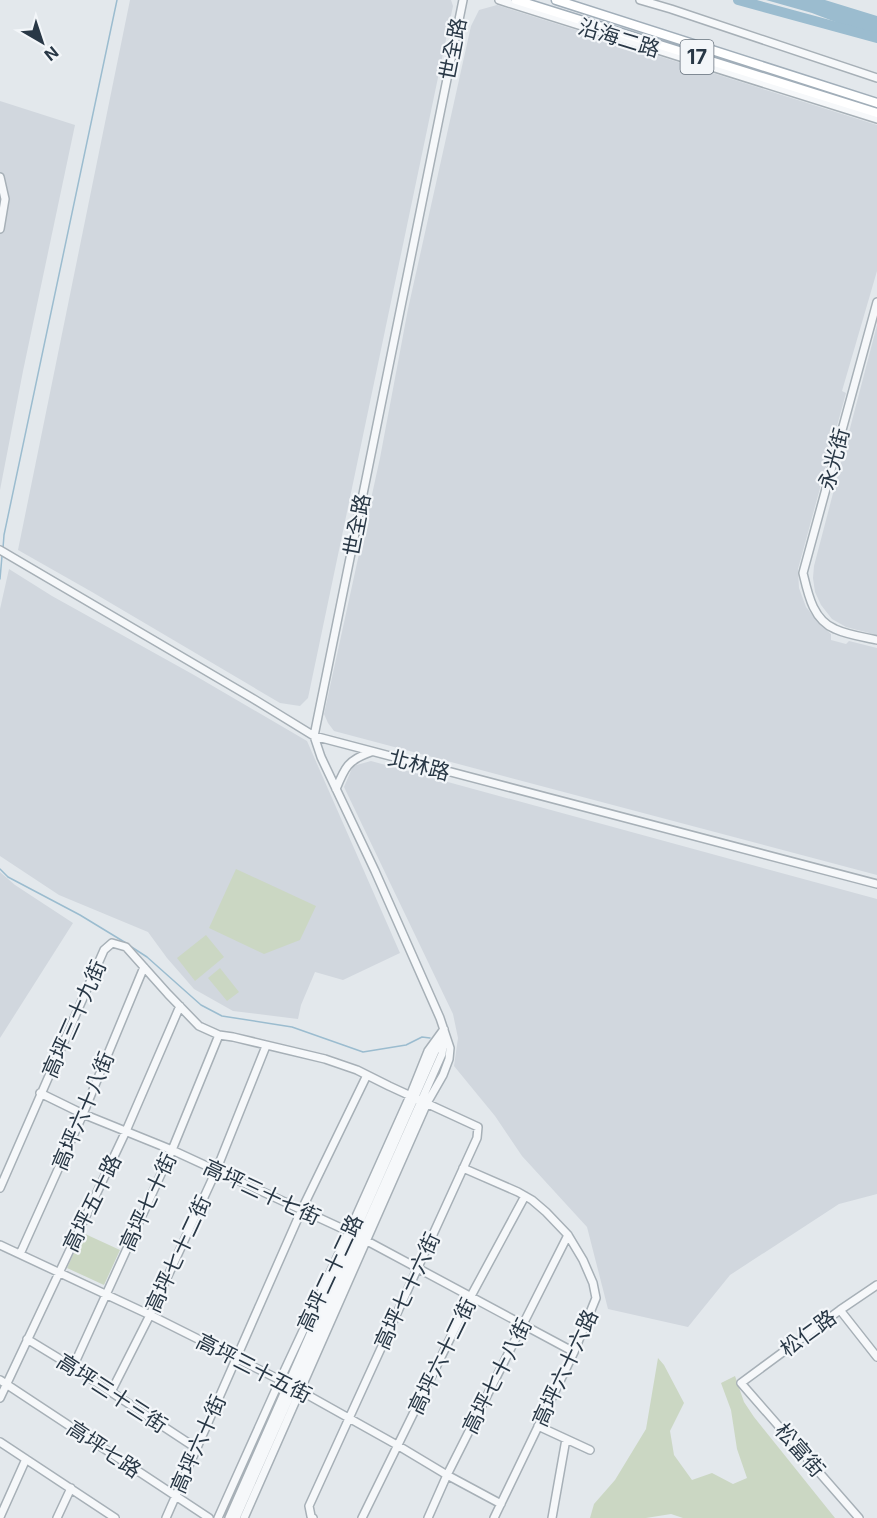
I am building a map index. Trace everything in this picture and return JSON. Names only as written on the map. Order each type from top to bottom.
[{"type":"main road","name":"沿海二路","points":[[516,0],[877,113]]},
{"type":"main road","name":"沿海二路","points":[[556,0],[877,103]]},
{"type":"street","name":"世全路","points":[[314,736],[463,0]]},
{"type":"street","name":"沿海二路","points":[[499,0],[877,119]]},
{"type":"street","name":"沿海二路","points":[[640,0],[877,78]]},
{"type":"street","points":[[0,177],[5,199],[0,229]]},
{"type":"street","name":"永光街","points":[[877,302],[803,573],[808,595],[817,614],[834,629],[877,640]]},
{"type":"street","name":"北林路","points":[[0,551],[314,736],[877,884]]},
{"type":"street","points":[[314,736],[321,757],[375,870],[444,1029]]},
{"type":"street","points":[[336,789],[343,770],[348,764],[371,752]]},
{"type":"street","name":"高坪三十九街","points":[[0,1188],[104,950],[112,943],[126,947],[199,1026],[219,1035],[325,1059],[357,1070],[418,1100]]},
{"type":"street","name":"高坪六十八街","points":[[20,1254],[84,1114],[144,967]]},
{"type":"street","name":"高坪五十路","points":[[0,1398],[3,1381],[27,1339],[126,1131],[180,1006]]},
{"type":"street","name":"高坪二十二路","points":[[236,1518],[418,1100],[444,1029]]},
{"type":"street","name":"高坪二十二路","points":[[244,1518],[294,1387],[357,1236],[418,1100],[443,1075],[450,1048],[444,1029]]},
{"type":"street","name":"高坪七十街","points":[[73,1367],[172,1150],[219,1035]]},
{"type":"street","name":"高坪七十二街","points":[[111,1392],[150,1315],[216,1171],[266,1046]]},
{"type":"street","name":"高坪六十街","points":[[166,1518],[302,1209],[367,1075]]},
{"type":"street","name":"高坪三十七街","points":[[40,1093],[302,1209],[574,1352]]},
{"type":"street","name":"高坪七十六街","points":[[313,1518],[309,1506],[477,1138],[478,1127],[418,1100]]},
{"type":"street","name":"高坪六十六路","points":[[463,1168],[525,1196],[546,1212],[568,1235],[583,1260],[593,1283],[596,1298],[574,1352],[494,1518]]},
{"type":"street","name":"高坪六十二街","points":[[362,1518],[471,1296],[525,1196]]},
{"type":"street","name":"高坪七十八街","points":[[428,1518],[447,1475],[568,1235]]},
{"type":"street","name":"高坪二十二路","points":[[218,1518],[280,1380],[357,1236]]},
{"type":"street","name":"高坪三十五街","points":[[0,1245],[105,1293],[294,1387],[501,1504]]},
{"type":"street","name":"松仁路","points":[[741,1383],[877,1285]]},
{"type":"street","points":[[840,1310],[877,1357]]},
{"type":"street","name":"高坪三十三街","points":[[27,1339],[196,1448]]},
{"type":"street","name":"高坪七路","points":[[3,1381],[209,1518]]},
{"type":"street","name":"松富街","points":[[741,1383],[859,1518]]},
{"type":"street","name":"高坪二十二路","points":[[229,1518],[294,1387]]},
{"type":"street","points":[[538,1426],[590,1450]]},
{"type":"street","points":[[552,1518],[566,1439]]},
{"type":"street","points":[[0,1442],[113,1518]]},
{"type":"street","points":[[0,1517],[26,1459]]},
{"type":"street","points":[[57,1518],[71,1488]]},
{"type":"shaded area","points":[[130,0],[451,0],[453,6],[308,698],[300,706],[280,703],[18,550]]},
{"type":"shaded area","points":[[497,5],[877,125],[877,271],[842,391],[846,393],[798,569],[799,588],[806,607],[831,634],[831,640],[846,644],[849,641],[877,648],[877,875],[334,731],[324,714],[380,458],[408,309],[471,26],[479,10]]},
{"type":"shaded area","points":[[0,101],[75,125],[0,490]]},
{"type":"shaded area","points":[[877,325],[877,635],[846,627],[832,619],[821,605],[815,592],[813,578],[814,566]]},
{"type":"shaded area","points":[[9,569],[52,596],[307,741],[400,953],[343,980],[315,972],[301,1005],[298,1019],[233,1011],[194,989],[148,932],[59,895],[0,856],[0,609]]},
{"type":"shaded area","points":[[371,761],[877,899],[877,1194],[839,1204],[730,1275],[688,1327],[608,1309],[587,1227],[522,1156],[495,1116],[454,1066],[458,1038],[453,1014],[344,787],[353,766]]},
{"type":"shaded area","points":[[0,872],[15,885],[73,923],[0,1038]]},
{"type":"green space","points":[[236,869],[316,906],[300,940],[264,954],[209,928]]},
{"type":"green space","points":[[206,935],[224,957],[195,981],[177,958]]},
{"type":"green space","points":[[220,968],[239,992],[227,1001],[208,978]]},
{"type":"green space","points":[[83,1233],[120,1250],[104,1285],[67,1268]]},
{"type":"green space","points":[[658,1358],[684,1403],[670,1431],[674,1455],[692,1480],[712,1473],[733,1484],[747,1478],[737,1449],[731,1410],[721,1383],[735,1376],[744,1402],[754,1417],[835,1518],[683,1518],[671,1514],[646,1518],[590,1518],[594,1504],[615,1480],[646,1429]]},
{"type":"water","points":[[766,0],[825,0],[877,16],[877,38],[812,13]]},
{"type":"waterway","points":[[3,548],[117,0]]},
{"type":"waterway","points":[[738,0],[877,38]]},
{"type":"waterway","points":[[0,579],[2,556]]},
{"type":"waterway","points":[[0,869],[8,877],[80,915],[126,943]]},
{"type":"waterway","points":[[130,946],[147,957],[201,1005],[222,1016],[292,1027],[363,1052],[406,1045],[422,1037],[430,1038]]}]
